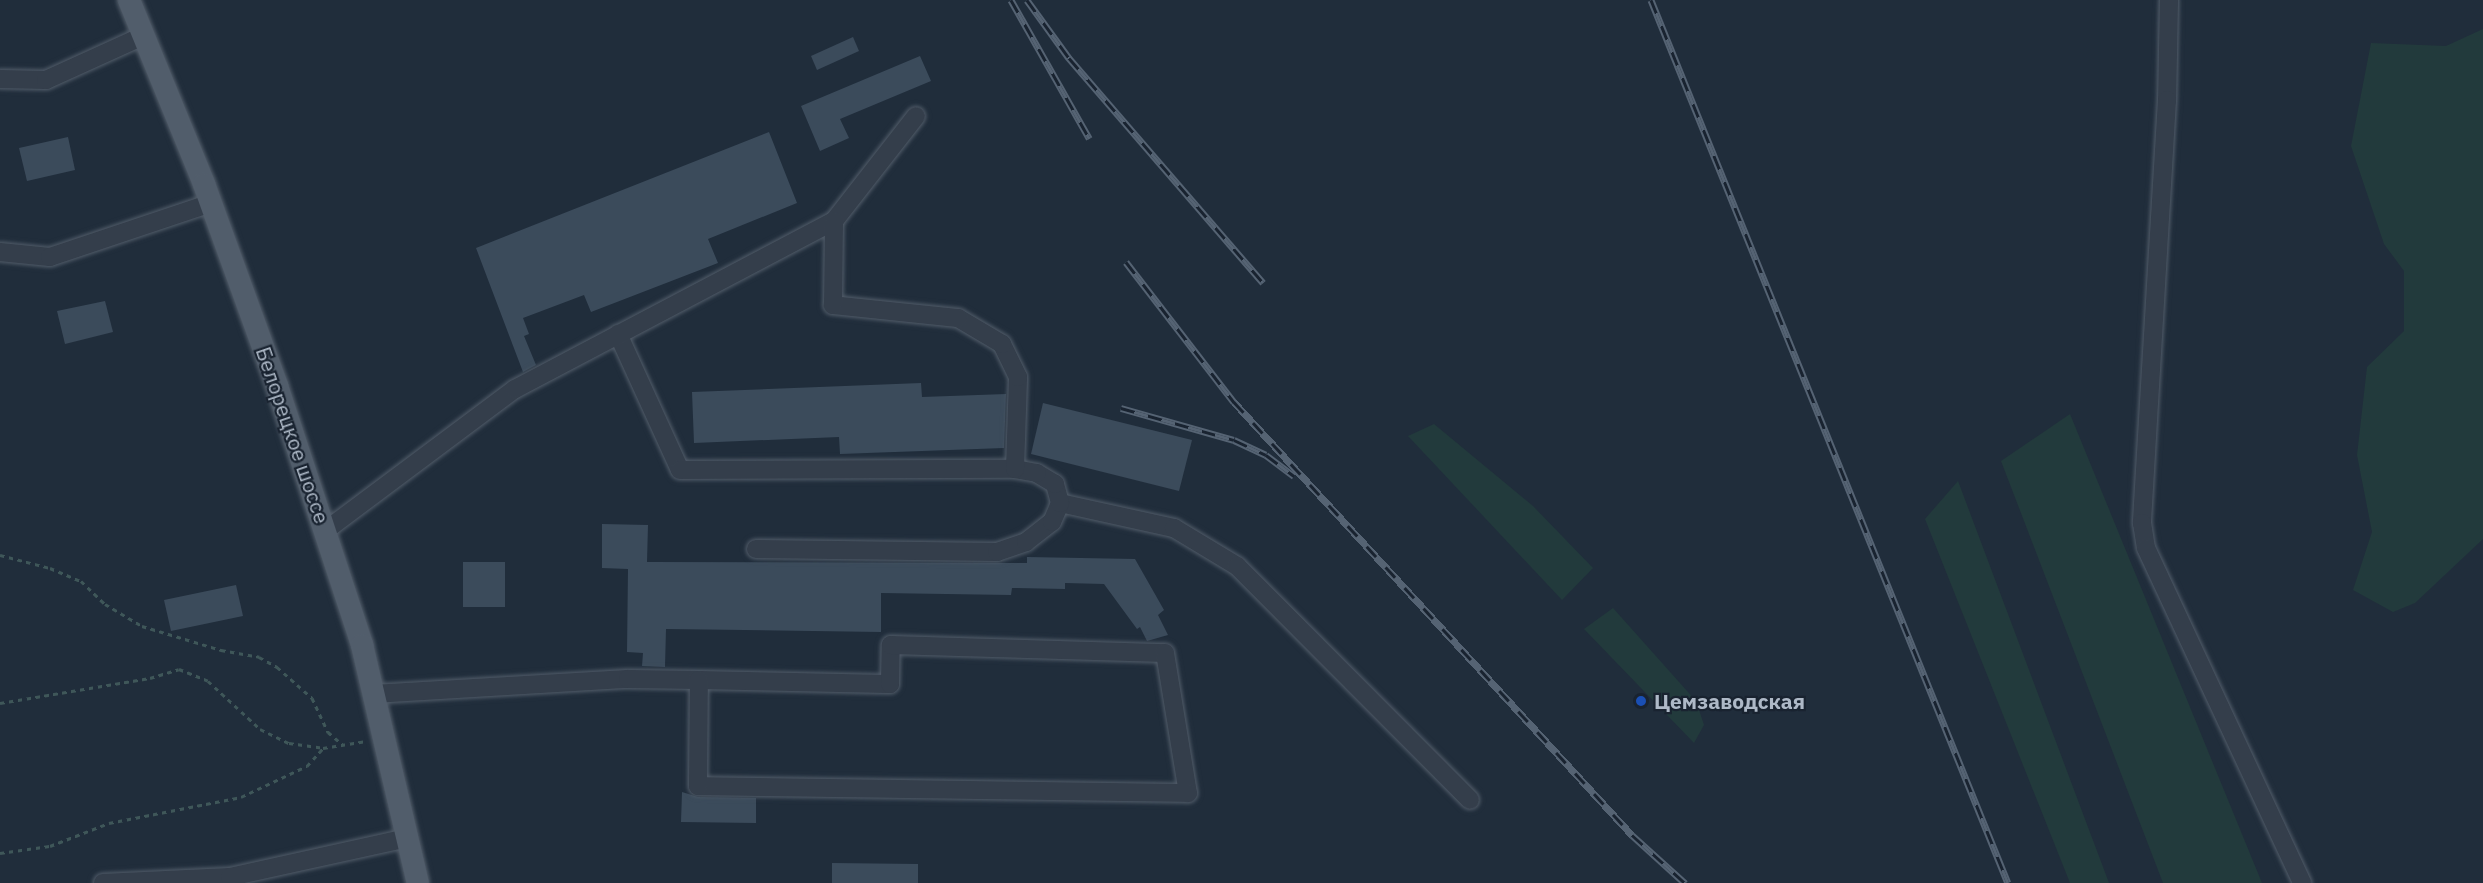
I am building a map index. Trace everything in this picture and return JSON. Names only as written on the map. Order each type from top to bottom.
[{"type":"main road","name":"Белорецкое шоссе","points":[[129,0],[211,203],[325,531],[373,693],[418,883]]},
{"type":"lane","points":[[2169,0],[2167,100],[2142,523],[2146,548],[2302,883]]},
{"type":"lane","points":[[0,79],[46,80],[143,36]]},
{"type":"lane","points":[[325,531],[515,389],[834,221],[916,116]]},
{"type":"lane","points":[[0,252],[50,257],[211,203]]},
{"type":"lane","points":[[834,221],[833,305],[958,318],[1002,344],[1018,377],[1015,469]]},
{"type":"lane","points":[[618,334],[680,470],[1015,469],[1037,473],[1055,484],[1060,503],[1052,522],[1026,542],[997,552],[756,549]]},
{"type":"lane","points":[[1060,503],[1174,528],[1237,566],[1470,800]]},
{"type":"lane","points":[[373,693],[628,679],[699,680],[890,684],[891,645],[1165,653],[1188,793],[698,786],[699,680]]},
{"type":"lane","points":[[103,883],[230,878],[407,838]]},
{"type":"path","points":[[0,555],[42,565],[81,581],[105,604],[142,626],[221,650],[259,657],[277,667],[312,698],[328,732],[343,745]]},
{"type":"path","points":[[0,703],[150,678],[179,669],[208,681],[260,729],[289,743],[323,748],[383,737]]},
{"type":"path","points":[[0,853],[50,846],[109,823],[241,797],[307,766],[323,748]]},
{"type":"green space","points":[[2483,29],[2483,539],[2415,603],[2393,612],[2353,590],[2372,532],[2357,455],[2367,367],[2404,331],[2404,271],[2384,244],[2351,146],[2371,43],[2446,46]]},
{"type":"green space","points":[[2070,414],[2262,883],[2163,883],[2001,461]]},
{"type":"green space","points":[[1434,424],[1533,506],[1593,568],[1562,600],[1408,436]]},
{"type":"green space","points":[[1958,481],[2109,883],[2070,883],[1925,519]]},
{"type":"green space","points":[[1613,608],[1696,701],[1704,725],[1694,743],[1584,629]]},
{"type":"building","points":[[853,37],[859,51],[817,70],[811,56]]},
{"type":"building","points":[[920,56],[931,81],[840,119],[849,138],[820,151],[801,106]]},
{"type":"building","points":[[769,132],[797,203],[708,239],[718,263],[591,312],[584,295],[523,318],[529,334],[524,336],[536,365],[523,372],[476,248]]},
{"type":"building","points":[[68,137],[75,170],[27,181],[19,148]]},
{"type":"building","points":[[105,301],[113,332],[65,344],[57,311]]},
{"type":"building","points":[[921,383],[922,397],[1006,394],[1004,448],[840,454],[839,437],[694,443],[692,392]]},
{"type":"building","points":[[1043,403],[1192,440],[1179,491],[1031,454]]},
{"type":"building","points":[[602,524],[648,525],[647,562],[1027,563],[1027,557],[1135,559],[1164,610],[1158,615],[1168,635],[1147,641],[1140,627],[1137,629],[1104,584],[1065,583],[1065,589],[1012,588],[1011,595],[881,593],[881,632],[666,629],[665,667],[642,666],[643,653],[627,652],[628,569],[602,568]]},
{"type":"building","points":[[463,562],[505,562],[505,607],[463,607]]},
{"type":"building","points":[[236,585],[243,616],[171,631],[164,600]]},
{"type":"building","points":[[682,792],[698,797],[756,798],[756,823],[681,822]]},
{"type":"building","points":[[832,863],[918,864],[918,883],[832,883]]},
{"type":"railway","points":[[1011,0],[1089,138]]},
{"type":"railway","points":[[1027,0],[1069,58],[1263,283]]},
{"type":"railway","points":[[1651,0],[2008,883]]},
{"type":"railway","points":[[1126,262],[1234,402],[1632,835],[1685,883]]},
{"type":"railway","points":[[1121,408],[1234,440],[1266,455],[1294,476]]},
{"type":"place","name":"Цемзаводская","points":[[1641,701]]}]
